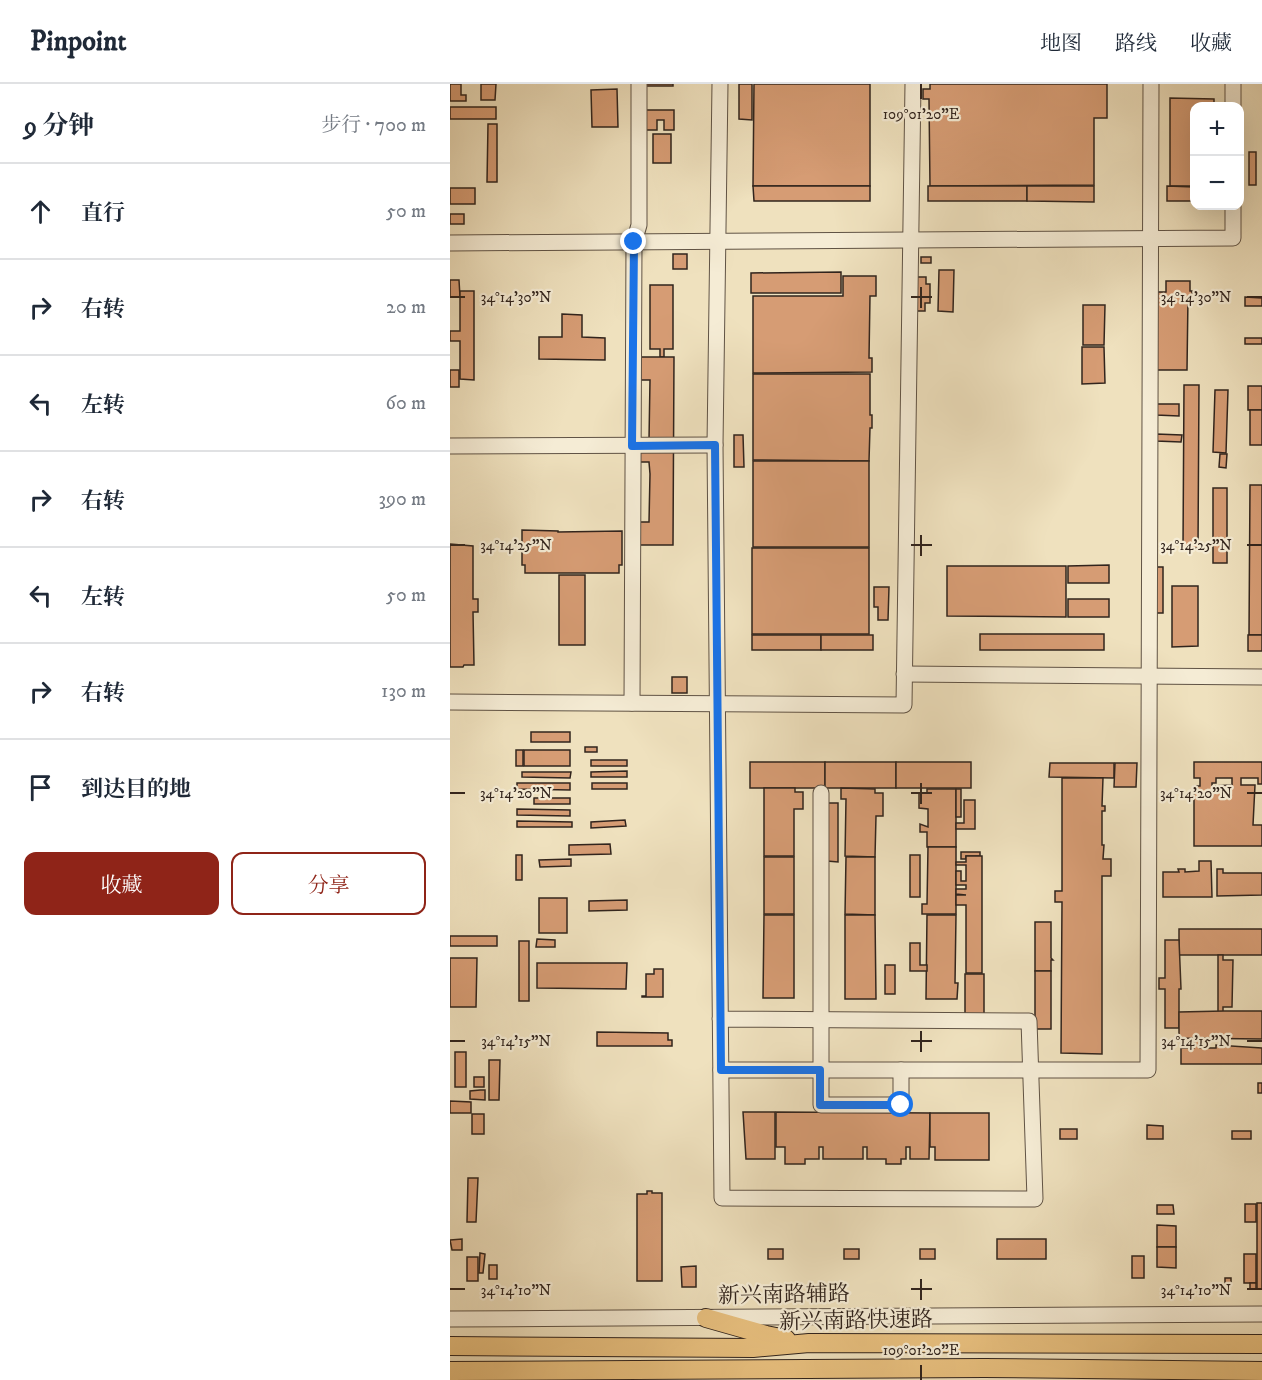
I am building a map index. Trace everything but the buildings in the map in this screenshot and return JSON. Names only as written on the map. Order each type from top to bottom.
[{"type":"main road","points":[[706,1318],[766,1335],[808,1343]]},
{"type":"main road","name":"新兴南路快速路","points":[[450,1346],[753,1348],[808,1343],[1262,1344]]},
{"type":"main road","points":[[450,1371],[984,1368],[1262,1371]]},
{"type":"main road","points":[[778,1380],[813,1370]]},
{"type":"street","points":[[632,703],[634,242],[639,225],[639,84]]},
{"type":"street","points":[[720,84],[715,445],[718,703],[720,1019],[722,1198],[1035,1200],[1029,1021],[720,1019]]},
{"type":"street","points":[[450,702],[904,705],[913,84]]},
{"type":"street","points":[[721,1070],[1148,1070],[1151,84]]},
{"type":"street","points":[[1233,84],[1233,102]]},
{"type":"street","points":[[450,243],[1233,238],[1233,210]]},
{"type":"street","points":[[450,446],[715,445]]},
{"type":"street","points":[[904,674],[1262,677]]},
{"type":"street","points":[[821,793],[820,1105],[901,1105],[901,1070]]},
{"type":"street","name":"新兴南路辅路","points":[[450,1319],[1262,1314]]},
{"type":"route","points":[[634,242],[632,446],[715,445],[721,1070],[820,1070],[820,1105],[901,1105]]}]
